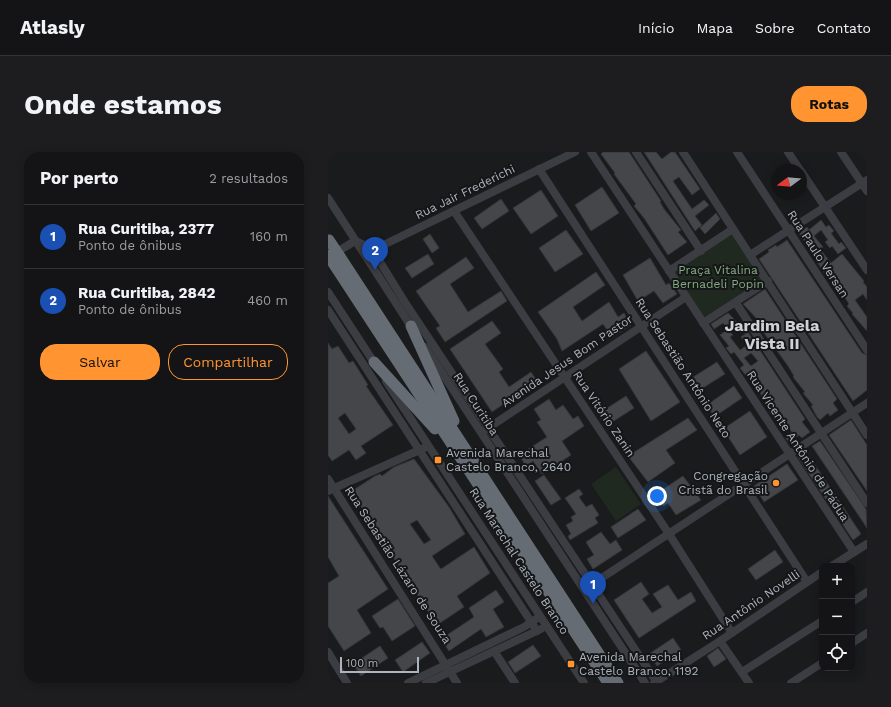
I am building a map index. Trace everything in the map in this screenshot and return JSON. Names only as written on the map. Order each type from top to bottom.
[{"type":"highway","points":[[328,240],[331,257],[618,683]]},
{"type":"highway","points":[[411,326],[481,480],[608,683]]},
{"type":"highway","points":[[374,362],[481,480]]},
{"type":"street","name":"Rua Jair Frederichi","points":[[365,254],[372,249],[575,152]]},
{"type":"street","name":"Rua Vicente Antônio de Pádua","points":[[591,152],[854,552]]},
{"type":"street","points":[[636,152],[702,251]]},
{"type":"street","points":[[683,152],[867,435]]},
{"type":"street","name":"Rua Paulo Versan","points":[[737,152],[867,350]]},
{"type":"street","points":[[788,152],[797,164]]},
{"type":"street","points":[[841,152],[864,182],[867,191]]},
{"type":"street","name":"Rua Sebastião Antônio Neto","points":[[539,169],[745,484],[806,582]]},
{"type":"street","points":[[807,179],[867,270]]},
{"type":"street","points":[[750,255],[864,182]]},
{"type":"street","name":"Rua Curitiba","points":[[328,198],[355,240],[489,427],[655,682]]},
{"type":"street","name":"Rua Vitório Zanin","points":[[454,211],[669,534],[732,633]]},
{"type":"street","points":[[669,271],[733,230]]},
{"type":"street","points":[[331,257],[355,240],[372,249]]},
{"type":"street","name":"Rua Curitiba","points":[[372,249],[403,306],[411,326],[645,683]]},
{"type":"street","points":[[703,323],[768,282]]},
{"type":"street","name":"Rua Marechal Castelo Branco","points":[[328,292],[584,683]]},
{"type":"street","name":"Avenida Jesus Bom Pastor","points":[[481,433],[686,297]]},
{"type":"street","points":[[736,303],[867,503]]},
{"type":"street","name":"Rua Marechal Castelo Branco","points":[[328,310],[537,631]]},
{"type":"street","points":[[584,590],[867,403]]},
{"type":"street","points":[[331,490],[429,446]]},
{"type":"street","name":"Rua Sebastião Lázaro de Souza","points":[[328,479],[331,490],[458,683]]},
{"type":"street","points":[[837,563],[867,544]]},
{"type":"street","name":"Rua Antônio Novelli","points":[[655,682],[720,641],[819,574]]},
{"type":"street","points":[[855,600],[867,592]]},
{"type":"street","points":[[426,683],[540,616]]},
{"type":"street","points":[[742,672],[819,623]]},
{"type":"street","points":[[408,683],[449,669],[548,627]]},
{"type":"street","points":[[855,641],[867,633]]},
{"type":"street","points":[[720,641],[750,683]]},
{"type":"street","points":[[494,651],[515,683]]},
{"type":"street","points":[[328,652],[347,683]]},
{"type":"street","points":[[791,683],[819,665]]},
{"type":"green space","name":"Praça Vitalina Bernadeli Popin","points":[[733,229],[768,281],[703,323],[669,271]]},
{"type":"green space","points":[[616,467],[641,504],[616,521],[591,484]]},
{"type":"building","points":[[603,152],[629,152],[661,201],[660,202],[664,209],[681,230],[678,232],[687,242],[668,255],[644,218],[634,206],[636,204],[601,154]]},
{"type":"building","points":[[644,152],[656,152],[662,159],[671,152],[675,152],[700,189],[692,195],[679,177],[673,181],[692,209],[704,200],[709,205],[695,216],[702,225],[695,231]]},
{"type":"building","points":[[602,187],[619,213],[591,231],[575,205]]},
{"type":"building","points":[[541,190],[558,216],[531,234],[513,208]]},
{"type":"building","points":[[501,199],[509,211],[482,229],[474,218]]},
{"type":"building","points":[[716,213],[720,219],[705,234],[700,228]]},
{"type":"building","points":[[821,220],[826,227],[829,225],[834,231],[831,233],[839,244],[841,242],[846,248],[838,254],[832,246],[830,248],[825,242],[828,240],[821,230],[814,236],[823,247],[820,249],[831,263],[842,254],[864,281],[863,282],[867,287],[867,300],[863,294],[855,300],[867,317],[867,331],[852,314],[853,313],[847,306],[849,304],[842,293],[827,273],[825,274],[816,260],[818,259],[799,233],[807,227],[809,230]]},
{"type":"building","points":[[566,230],[583,254],[555,272],[539,248]]},
{"type":"building","points":[[430,234],[439,248],[432,253],[423,239]]},
{"type":"building","points":[[787,240],[862,353],[867,355],[867,390],[853,401],[759,259],[769,252],[768,250],[776,245],[777,247]]},
{"type":"building","points":[[428,254],[434,264],[412,278],[405,268]]},
{"type":"building","points":[[466,257],[474,268],[450,284],[468,312],[501,291],[507,301],[445,342],[436,328],[440,326],[416,291]]},
{"type":"building","points":[[650,258],[666,285],[669,283],[677,294],[663,303],[654,291],[638,301],[623,275]]},
{"type":"building","points":[[596,272],[605,285],[573,307],[582,321],[609,302],[618,317],[624,313],[631,325],[612,337],[603,324],[562,351],[557,339],[538,312]]},
{"type":"building","points":[[765,289],[837,399],[833,403],[838,410],[830,416],[828,413],[820,420],[817,417],[811,406],[813,405],[803,393],[805,392],[793,377],[794,376],[788,366],[756,322],[758,320],[743,304]]},
{"type":"building","points":[[728,313],[739,324],[730,332],[733,335],[730,337],[740,350],[747,345],[741,337],[748,332],[805,419],[802,422],[810,432],[802,438],[799,435],[789,443],[785,437],[792,432],[784,421],[779,425],[769,412],[771,411],[765,404],[767,402],[740,368],[744,365],[734,352],[731,354],[726,348],[729,346],[720,335],[728,329],[723,323],[714,329],[711,324]],"holes":[[[751,353],[758,361],[751,366],[744,358]]]},
{"type":"building","points":[[492,321],[501,333],[485,344],[503,369],[499,372],[509,387],[531,372],[537,381],[492,412],[450,349]]},
{"type":"building","points":[[328,343],[332,349],[338,346],[349,363],[353,361],[368,385],[366,386],[393,425],[361,446],[366,453],[356,460],[349,450],[332,461],[328,455]],"holes":[[[345,413],[356,429],[349,434],[338,418]]]},
{"type":"building","points":[[646,351],[680,402],[651,421],[619,369]]},
{"type":"building","points":[[717,362],[725,374],[698,391],[690,379]]},
{"type":"building","points":[[734,386],[742,398],[714,417],[707,405]]},
{"type":"building","points":[[626,396],[634,408],[606,426],[598,414]]},
{"type":"building","points":[[549,399],[556,410],[563,405],[573,419],[578,416],[584,426],[562,441],[571,455],[542,474],[533,461],[526,466],[519,455],[547,437],[537,422],[541,420],[534,409]]},
{"type":"building","points":[[750,411],[767,437],[740,455],[723,429]]},
{"type":"building","points":[[688,418],[697,430],[666,450],[675,463],[648,482],[628,456]]},
{"type":"building","points":[[851,420],[867,445],[867,491],[829,435]]},
{"type":"building","points":[[820,441],[866,509],[867,528],[812,446]]},
{"type":"building","points":[[805,450],[861,534],[853,540],[797,456]]},
{"type":"building","points":[[414,459],[449,507],[465,534],[432,556],[440,568],[441,569],[474,547],[490,573],[457,596],[464,607],[437,625],[352,491],[375,476],[380,474],[382,476],[394,467]],"holes":[[[417,520],[431,540],[424,544],[410,524]]]},
{"type":"building","name":"Congregação Cristã do Brasil","points":[[787,464],[798,480],[764,502],[754,486]]},
{"type":"building","points":[[544,475],[561,499],[551,505],[535,481]]},
{"type":"building","points":[[683,476],[701,500],[676,515],[668,503],[663,506],[656,494]]},
{"type":"building","points":[[579,489],[583,494],[579,497],[586,507],[592,504],[599,515],[595,518],[598,523],[570,540],[568,536],[571,534],[566,525],[573,521],[571,517],[576,514],[565,498]]},
{"type":"building","points":[[328,496],[388,589],[357,610],[371,633],[344,651],[328,626],[328,583],[339,576],[328,557]]},
{"type":"building","points":[[638,509],[646,520],[618,538],[611,527]]},
{"type":"building","points":[[601,532],[610,544],[616,540],[622,550],[593,569],[587,559],[594,555],[586,542]]},
{"type":"building","points":[[775,550],[783,562],[756,580],[748,569]]},
{"type":"building","points":[[641,582],[649,594],[642,599],[652,613],[662,607],[653,594],[668,585],[678,600],[691,592],[696,601],[639,638],[614,600]]},
{"type":"building","points":[[496,590],[504,602],[493,609],[504,627],[486,637],[481,629],[449,651],[441,639],[474,617],[469,608]]},
{"type":"building","points":[[398,599],[415,626],[392,641],[383,627],[380,628],[372,616]]},
{"type":"building","points":[[673,638],[681,650],[657,666],[649,654]]},
{"type":"building","points":[[422,642],[430,653],[403,672],[395,660]]},
{"type":"building","points":[[533,645],[541,656],[515,673],[508,662]]},
{"type":"building","points":[[380,646],[388,658],[361,676],[353,664]]},
{"type":"building","points":[[718,648],[726,659],[714,667],[707,656]]},
{"type":"place","name":"Rua Curitiba, 2842","points":[[375,270]]},
{"type":"place","name":"Avenida Marechal Castelo Branco, 2640","points":[[438,460]]},
{"type":"place","name":"Congregação Cristã do Brasil","points":[[776,483]]},
{"type":"place","name":"Rua Curitiba, 2377","points":[[593,604]]},
{"type":"place","name":"Avenida Marechal Castelo Branco, 1192","points":[[571,664]]},
{"type":"district","name":"Jardim Bela Vista II","points":[[772,334]]}]
